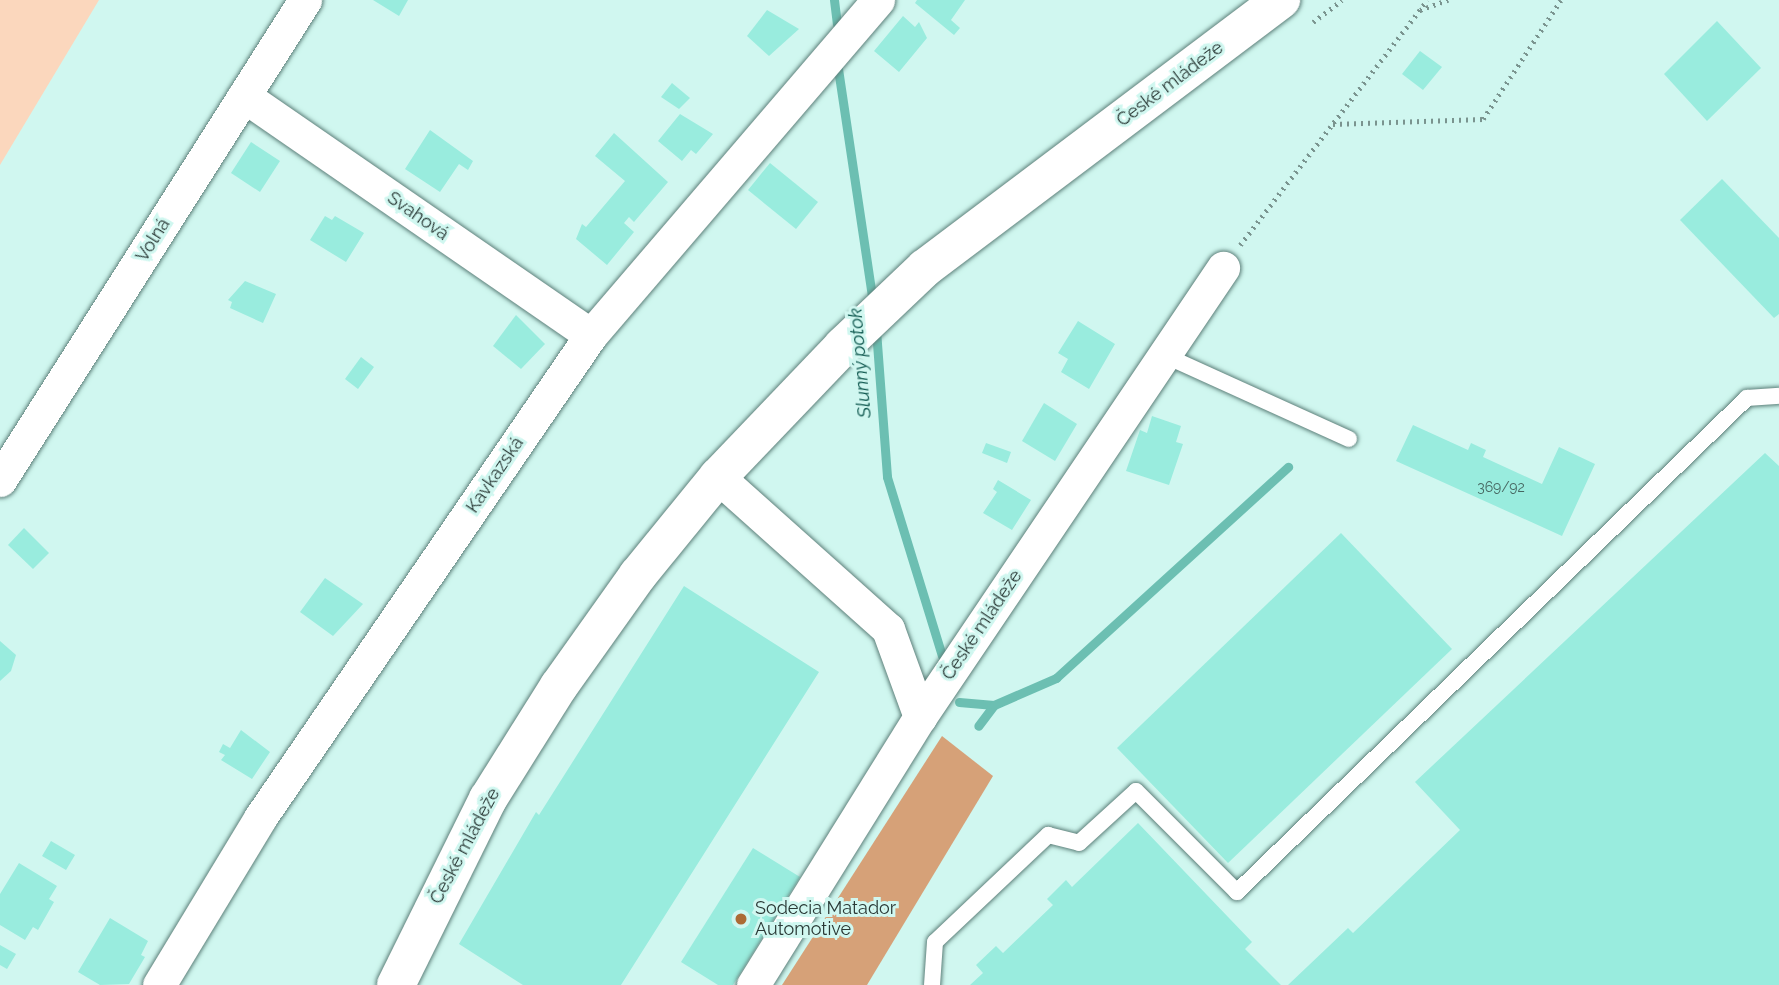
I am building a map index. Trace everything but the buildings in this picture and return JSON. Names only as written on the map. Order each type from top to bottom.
[{"type":"street","name":"Volná","points":[[0,480],[306,0]]},
{"type":"street","name":"Kavkazská","points":[[159,985],[260,818],[591,335],[878,0]]},
{"type":"street","name":"České mládeže","points":[[396,985],[488,799],[523,743],[638,575],[718,477],[843,346],[903,288],[1281,0]]},
{"type":"street","name":"Svahová","points":[[244,96],[591,335]]},
{"type":"street","name":"České mládeže","points":[[753,985],[920,717],[1223,268]]},
{"type":"street","points":[[718,477],[888,629],[920,717]]},
{"type":"lane","points":[[1164,355],[1349,439]]},
{"type":"lane","points":[[932,985],[934,942],[1048,835],[1079,843],[1136,791],[1237,892],[1747,398],[1779,396]]},
{"type":"path","points":[[1313,22],[1342,0]]},
{"type":"path","points":[[1223,268],[1427,0]]},
{"type":"path","points":[[1420,10],[1448,0]]},
{"type":"path","points":[[1333,124],[1482,119],[1561,0]]},
{"type":"shaded area","points":[[0,0],[99,0],[0,165]]},
{"type":"shaded area","points":[[942,736],[993,776],[867,985],[782,985]]},
{"type":"waterway","name":"Slunný potok","points":[[834,0],[837,24]]},
{"type":"waterway","name":"Slunný potok","points":[[837,62],[873,302]]},
{"type":"waterway","name":"Slunný potok","points":[[876,330],[887,477],[942,656]]},
{"type":"waterway","points":[[994,705],[1056,678],[1288,467]]},
{"type":"waterway","name":"Slunný potok","points":[[959,702],[994,705],[978,726]]},
{"type":"place","name":"Sodecia Matador Automotive","points":[[741,919]]}]
